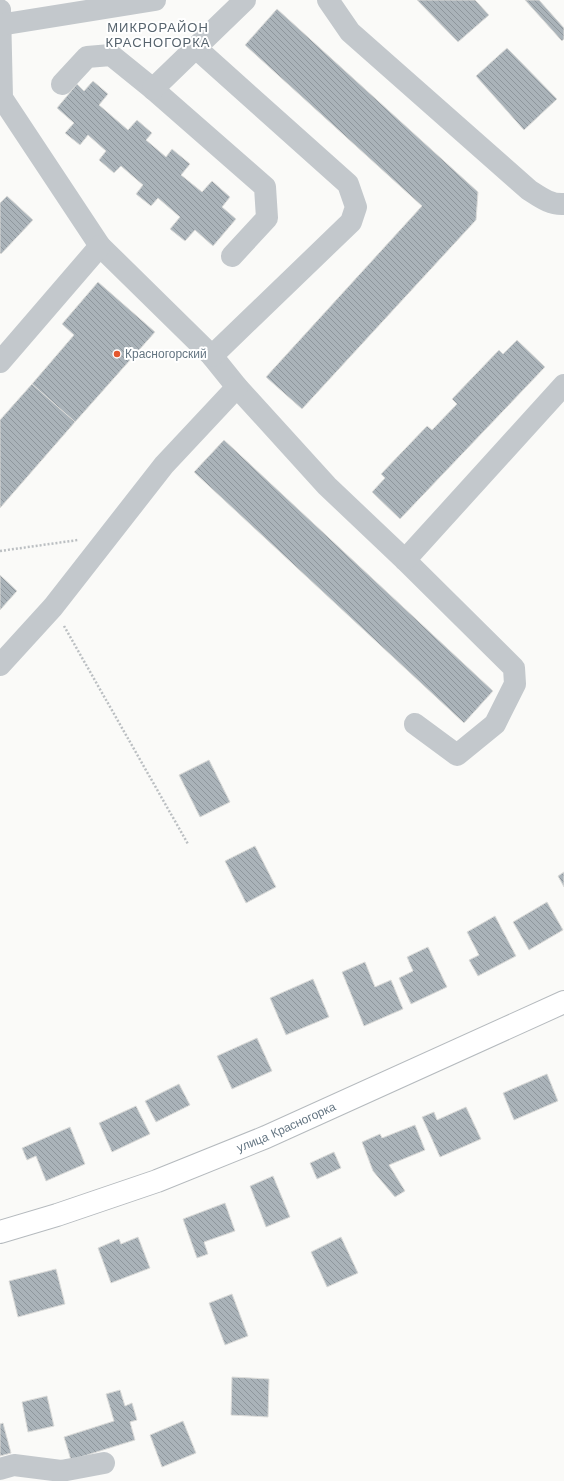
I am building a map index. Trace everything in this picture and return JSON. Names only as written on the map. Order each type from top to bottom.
[{"type":"main road","name":"улица Красногорка","points":[[0,1232],[57,1215],[157,1181],[266,1137],[564,1002]]},
{"type":"street","points":[[155,0],[0,20],[2,98],[100,246],[212,356],[237,387],[326,486],[405,560],[514,668],[515,684],[495,724],[457,755],[415,724]]},
{"type":"street","points":[[153,89],[245,0]]},
{"type":"street","points":[[328,0],[350,32],[528,190],[544,200],[564,204]]},
{"type":"street","points":[[196,48],[348,184],[356,207],[351,222],[212,356]]},
{"type":"street","points":[[62,84],[87,57],[111,55],[153,89],[265,188],[267,218],[232,256]]},
{"type":"street","points":[[0,362],[100,246]]},
{"type":"street","points":[[405,560],[564,385]]},
{"type":"street","points":[[0,665],[53,607],[164,465],[237,387]]},
{"type":"street","points":[[0,1469],[14,1465],[61,1471],[104,1463]]},
{"type":"path","points":[[0,551],[110,535]]},
{"type":"path","points":[[53,607],[188,844]]},
{"type":"building","points":[[417,0],[475,0],[489,15],[458,42]]},
{"type":"building","points":[[525,0],[539,0],[564,28],[564,39],[562,41]]},
{"type":"building","points":[[277,9],[478,192],[476,220],[302,409],[266,377],[422,206],[245,45]]},
{"type":"building","points":[[507,48],[557,99],[524,130],[476,76]]},
{"type":"building","points":[[93,81],[108,94],[99,105],[128,130],[137,120],[152,133],[146,140],[166,157],[172,149],[190,164],[181,175],[202,192],[212,181],[230,197],[222,207],[236,219],[213,246],[195,230],[185,241],[170,229],[180,217],[158,198],[151,206],[136,194],[143,185],[121,166],[114,173],[99,160],[106,151],[88,135],[80,145],[65,133],[74,123],[57,108],[77,84],[84,91]]},
{"type":"building","points":[[7,196],[33,220],[1,254],[0,203]]},
{"type":"building","points":[[98,282],[155,332],[75,422],[32,384],[74,335],[62,324]]},
{"type":"building","points":[[517,340],[545,367],[400,519],[372,492],[385,478],[381,474],[427,426],[432,430],[457,404],[452,399],[499,350],[503,354]]},
{"type":"building","points":[[32,384],[75,422],[0,508],[0,420]]},
{"type":"building","points":[[224,440],[493,691],[464,723],[194,472]]},
{"type":"building","points":[[0,575],[17,591],[0,610]]},
{"type":"building","points":[[209,760],[230,802],[200,817],[179,775]]},
{"type":"building","points":[[255,846],[276,887],[246,903],[225,861]]},
{"type":"building","points":[[564,872],[564,887],[558,876]]},
{"type":"building","points":[[547,902],[563,930],[529,950],[513,922]]},
{"type":"building","points":[[495,916],[516,956],[478,976],[469,960],[479,955],[467,932]]},
{"type":"building","points":[[428,947],[447,987],[411,1004],[399,978],[413,971],[407,957]]},
{"type":"building","points":[[365,962],[375,987],[391,980],[403,1009],[364,1026],[342,972]]},
{"type":"building","points":[[313,979],[329,1017],[286,1035],[270,998]]},
{"type":"building","points":[[257,1038],[272,1071],[232,1089],[217,1056]]},
{"type":"building","points":[[547,1074],[558,1101],[514,1120],[503,1093]]},
{"type":"building","points":[[179,1084],[190,1105],[156,1122],[145,1101]]},
{"type":"building","points":[[136,1106],[150,1134],[112,1152],[99,1123]]},
{"type":"building","points":[[466,1107],[481,1139],[440,1157],[422,1117],[434,1112],[437,1120]]},
{"type":"building","points":[[415,1125],[425,1150],[389,1165],[405,1191],[395,1197],[373,1171],[362,1142],[380,1134],[382,1138]]},
{"type":"building","points":[[70,1127],[85,1164],[46,1181],[36,1156],[27,1160],[22,1148]]},
{"type":"building","points":[[334,1152],[341,1168],[317,1179],[310,1163]]},
{"type":"building","points":[[273,1176],[290,1217],[266,1227],[250,1186]]},
{"type":"building","points":[[225,1203],[235,1231],[204,1242],[208,1254],[197,1258],[183,1219]]},
{"type":"building","points":[[138,1237],[150,1268],[111,1283],[98,1248],[119,1239],[121,1244]]},
{"type":"building","points":[[341,1237],[358,1273],[327,1287],[311,1252]]},
{"type":"building","points":[[56,1269],[65,1304],[18,1317],[9,1281]]},
{"type":"building","points":[[232,1294],[248,1336],[225,1345],[209,1303]]},
{"type":"building","points":[[232,1377],[269,1379],[268,1417],[231,1415]]},
{"type":"building","points":[[120,1390],[125,1406],[132,1403],[137,1420],[130,1422],[135,1440],[71,1460],[64,1437],[114,1421],[106,1394]]},
{"type":"building","points":[[47,1396],[54,1426],[28,1432],[22,1402]]},
{"type":"building","points":[[183,1421],[196,1453],[162,1467],[150,1435]]},
{"type":"building","points":[[3,1423],[11,1453],[0,1456],[0,1424]]},
{"type":"place","name":"Красногорский","points":[[117,354]]},
{"type":"district","name":"МИКРОРАЙОН КРАСНОГОРКА","points":[[158,34]]}]
